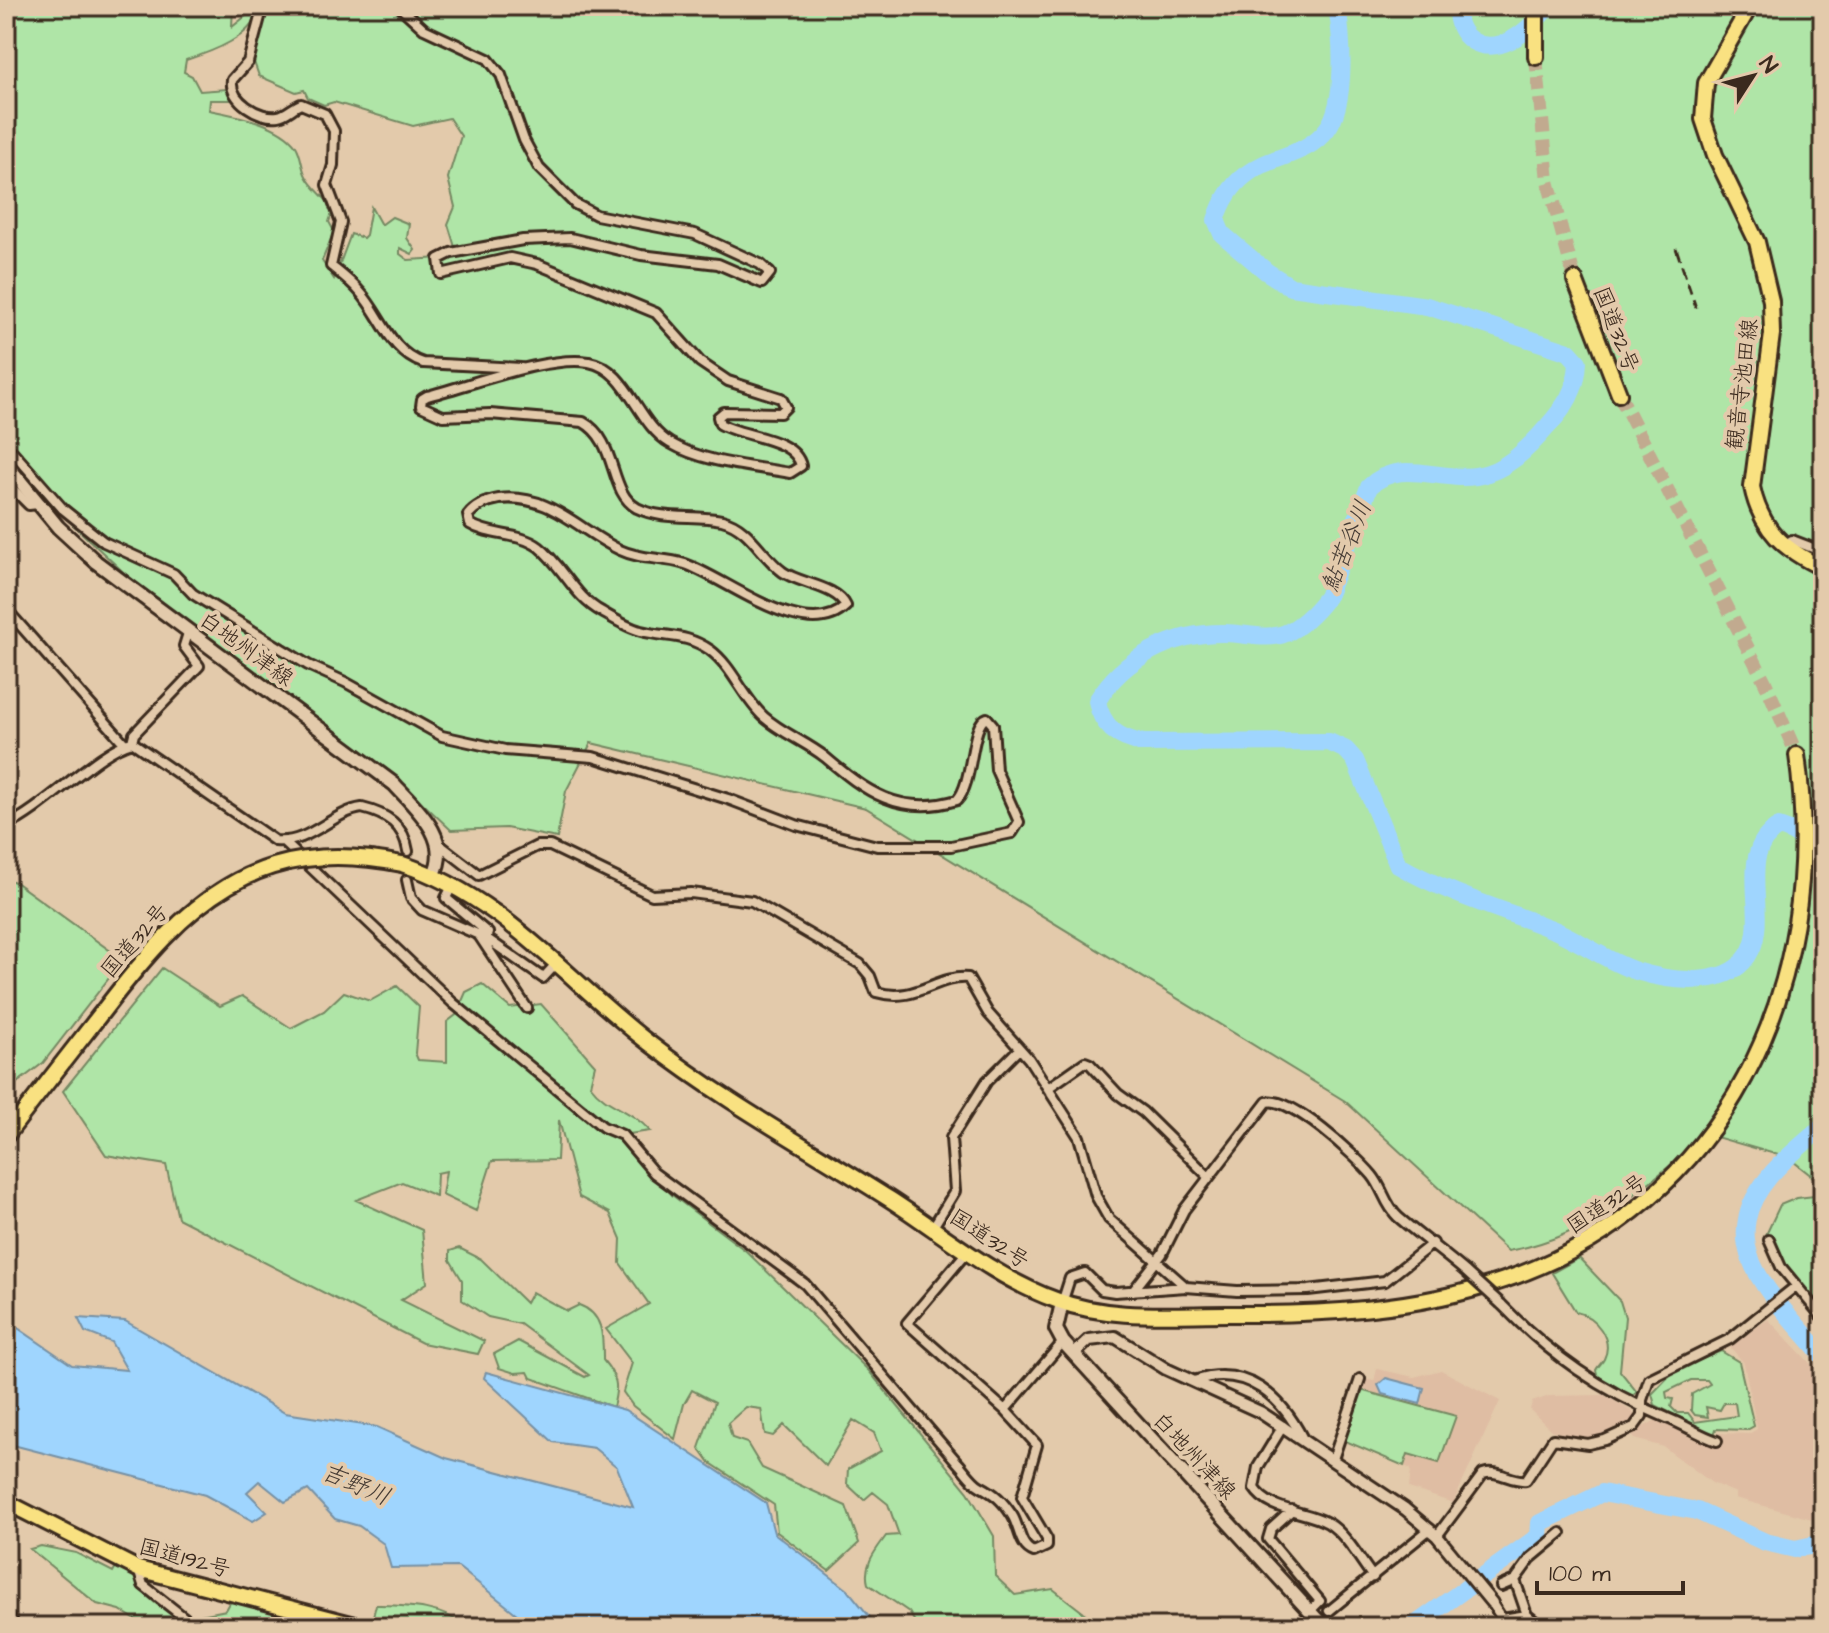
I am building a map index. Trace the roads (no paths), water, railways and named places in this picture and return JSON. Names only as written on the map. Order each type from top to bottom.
[{"type":"main road","points":[[1536,6],[1536,52]]},
{"type":"main road","name":"観音寺池田線","points":[[1750,6],[1713,67],[1703,100],[1708,137],[1765,265],[1772,323],[1752,487],[1762,521],[1783,546],[1823,568]]},
{"type":"main road","name":"国道32号","points":[[1575,280],[1617,389]]},
{"type":"main road","name":"白地州津線","points":[[6,464],[38,504],[96,562],[394,784],[416,808],[440,845]]},
{"type":"main road","points":[[1797,755],[1818,843]]},
{"type":"main road","points":[[434,874],[441,858],[440,845]]},
{"type":"main road","name":"国道32号","points":[[6,1136],[143,959],[198,904],[258,871],[298,860],[350,857],[405,858],[454,883],[492,909],[638,1035],[708,1087],[933,1227],[997,1272],[1062,1303],[1105,1311],[1152,1314],[1285,1315],[1372,1307],[1501,1281],[1568,1254],[1621,1224],[1659,1197],[1733,1125]]},
{"type":"main road","points":[[1062,1303],[1056,1329],[1063,1342]]},
{"type":"main road","name":"白地州津線","points":[[1063,1342],[1323,1626]]},
{"type":"main road","name":"国道192号","points":[[6,1502],[138,1569],[363,1627]]},
{"type":"street","points":[[263,6],[248,62],[232,80],[232,89],[239,102],[263,114],[281,116],[301,104],[328,118],[334,131],[335,148],[327,185],[341,222],[331,266],[362,293],[402,351],[412,359],[423,363],[489,364],[526,369]]},
{"type":"street","points":[[6,452],[13,452],[63,509],[104,542],[174,574],[193,594],[308,665],[442,736],[505,750],[593,757],[728,799],[796,825],[877,846],[951,846],[1012,833],[1017,828],[1019,822],[996,770],[993,725],[987,718],[978,725],[969,775],[957,800],[905,803],[880,798],[855,784],[824,757],[763,716],[713,653],[692,640],[667,632],[641,631],[599,611],[576,592],[539,548],[523,539],[470,524],[468,515],[481,504],[522,498],[540,502],[621,551],[696,568],[782,611],[818,620],[846,606],[837,595],[782,571],[751,537],[723,520],[655,515],[631,504],[623,493],[606,444],[596,429],[583,422],[490,414],[443,416],[421,406],[422,399],[427,396],[546,363],[591,362],[609,370],[654,431],[671,444],[747,466],[790,473],[801,466],[799,457],[790,448],[720,424],[718,417],[724,412],[780,413],[786,407],[781,398],[728,381],[700,362],[656,313],[537,264],[510,258],[441,274],[439,259],[451,253],[550,238],[570,238],[653,257],[718,264],[762,283],[770,273],[760,264],[695,234],[596,215],[575,204],[539,168],[524,140],[501,75],[488,59],[424,29],[399,6]]},
{"type":"street","points":[[6,482],[29,505],[38,504]]},
{"type":"street","points":[[1783,546],[1792,540],[1823,552]]},
{"type":"street","points":[[6,609],[129,743],[239,819],[275,841],[284,842],[316,831],[362,808],[395,822],[404,833],[405,858]]},
{"type":"street","points":[[6,826],[43,805],[129,743],[199,666],[184,646],[189,630]]},
{"type":"street","points":[[284,842],[506,1050],[603,1127],[622,1135],[654,1173],[805,1284],[958,1463],[980,1486],[989,1488],[999,1496],[1014,1518],[1023,1543],[1034,1552],[1047,1546],[1047,1539],[1022,1497],[1037,1445],[1005,1410],[907,1323],[967,1252]]},
{"type":"street","points":[[440,845],[479,875],[537,846],[550,846],[652,895],[691,893],[752,901],[860,964],[870,976],[876,992],[915,995],[957,977],[968,978],[988,1013],[1048,1088],[1079,1137],[1096,1196],[1109,1219],[1186,1287]]},
{"type":"street","points":[[407,880],[411,898],[422,910],[482,936],[543,978],[556,964]]},
{"type":"street","points":[[454,883],[446,898],[488,933],[482,936]]},
{"type":"street","points":[[482,936],[527,1008]]},
{"type":"street","points":[[933,1227],[955,1191],[951,1138],[987,1081],[1019,1049]]},
{"type":"street","points":[[1048,1088],[1085,1062],[1090,1064],[1118,1094],[1143,1112],[1209,1177]]},
{"type":"street","points":[[1133,1291],[1156,1263],[1184,1210],[1235,1148],[1267,1102],[1276,1100],[1296,1109],[1322,1128],[1372,1174],[1397,1216],[1466,1272],[1558,1358],[1643,1409],[1717,1441]]},
{"type":"street","points":[[1769,1240],[1795,1288],[1823,1318]]},
{"type":"street","points":[[1062,1303],[1070,1278],[1085,1273],[1102,1290],[1133,1291],[1186,1287],[1237,1291],[1308,1290],[1385,1281],[1433,1243]]},
{"type":"street","points":[[1329,1611],[1373,1577],[1437,1536],[1483,1474],[1492,1472],[1526,1480],[1549,1442],[1557,1438],[1584,1444],[1605,1440],[1640,1422],[1649,1379],[1712,1350],[1795,1288]]},
{"type":"street","points":[[1074,1354],[1089,1340],[1103,1335],[1115,1337],[1166,1369],[1197,1380],[1283,1426],[1437,1536],[1505,1623],[1527,1615]]},
{"type":"street","points":[[1005,1410],[1063,1342]]},
{"type":"street","points":[[1197,1380],[1214,1374],[1264,1390],[1288,1409],[1303,1440]]},
{"type":"street","points":[[1333,1459],[1360,1379]]},
{"type":"street","points":[[1283,1426],[1258,1467],[1254,1488],[1266,1501],[1336,1529],[1373,1577]]},
{"type":"street","points":[[1292,1510],[1271,1529],[1268,1539],[1320,1601],[1310,1611]]},
{"type":"street","points":[[1501,1586],[1515,1580],[1531,1558],[1561,1533]]},
{"type":"street","points":[[138,1569],[143,1585],[196,1627]]},
{"type":"street","points":[[1515,1580],[1527,1615],[1542,1627]]},
{"type":"water","name":"吉野川","points":[[78,1318],[125,1321],[285,1413],[377,1427],[446,1458],[633,1507],[617,1467],[594,1448],[553,1442],[484,1378],[486,1372],[625,1410],[766,1503],[774,1533],[848,1590],[878,1627],[533,1627],[458,1567],[391,1568],[384,1544],[359,1526],[335,1519],[308,1490],[285,1502],[259,1481],[247,1492],[267,1512],[253,1521],[205,1495],[13,1445],[6,1440],[6,1320],[72,1365],[127,1370],[111,1342],[85,1332]]},
{"type":"water","points":[[1386,1378],[1424,1388],[1420,1404],[1382,1394],[1378,1385]]},
{"type":"waterway","name":"鮎苦谷川","points":[[1337,6],[1341,69],[1338,103],[1333,118],[1314,142],[1253,169],[1239,180],[1226,197],[1216,220],[1222,234],[1267,272],[1291,287],[1427,306],[1569,352],[1578,362],[1572,390],[1540,435],[1516,458],[1497,470],[1462,477],[1406,472],[1381,478],[1369,487],[1327,597],[1303,622],[1279,635],[1206,634],[1187,637],[1152,650],[1121,672],[1097,701],[1103,718],[1119,735],[1144,743],[1329,742],[1346,750],[1355,760],[1398,865],[1453,892],[1560,933],[1614,962],[1650,975],[1700,980],[1730,972],[1742,963],[1756,935],[1755,883],[1759,851],[1766,838],[1779,827],[1805,842],[1823,866]]},
{"type":"waterway","name":"鮎苦谷川","points":[[1457,6],[1458,18],[1466,35],[1472,41],[1490,46],[1516,37],[1549,6]]},
{"type":"waterway","name":"鮎苦谷川","points":[[1823,1126],[1769,1177],[1752,1203],[1746,1227],[1748,1250],[1757,1272],[1770,1293],[1823,1356]]},
{"type":"waterway","name":"鮎苦谷川","points":[[1412,1627],[1539,1536],[1540,1523],[1602,1493],[1697,1511],[1765,1542],[1795,1549],[1823,1543]]},
{"type":"tunnel","points":[[1536,57],[1548,181],[1575,280]]},
{"type":"tunnel","points":[[1619,394],[1765,682],[1797,755]]},
{"type":"railway","points":[[1676,248],[1696,308]]}]
